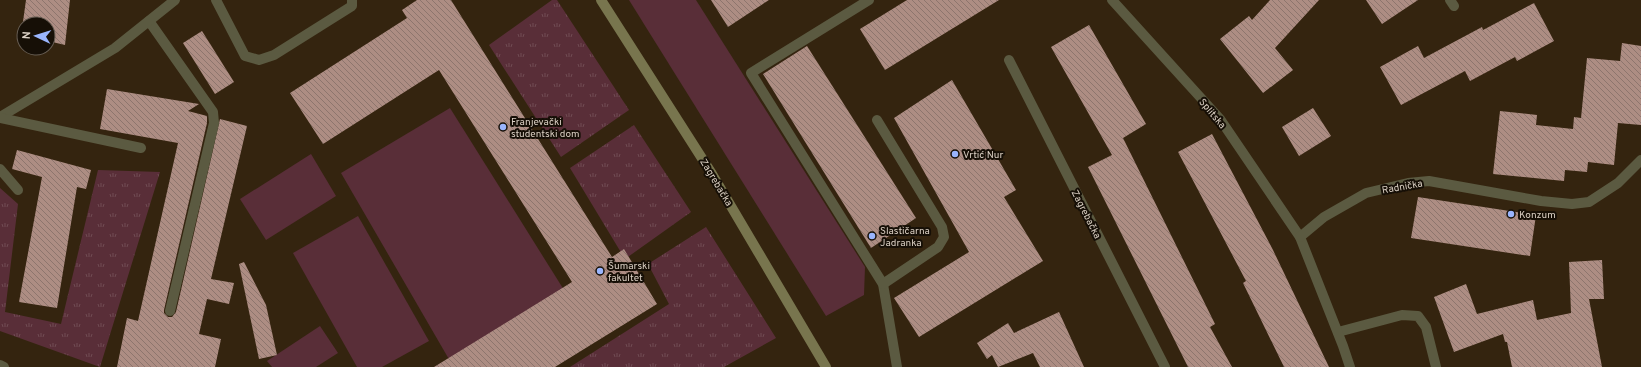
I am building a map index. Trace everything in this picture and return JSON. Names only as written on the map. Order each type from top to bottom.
[{"type":"main road","name":"Zagrebačka","points":[[601,0],[712,174],[826,367]]},
{"type":"street","points":[[0,118],[115,48],[175,0]]},
{"type":"street","points":[[216,0],[245,56],[259,60],[274,55],[352,6],[352,0]]},
{"type":"street","points":[[869,0],[751,73],[883,284],[896,366]]},
{"type":"street","name":"Splitska","points":[[1112,0],[1220,119],[1300,237]]},
{"type":"street","points":[[149,21],[213,112],[214,123],[170,311]]},
{"type":"street","name":"Zagrebačka","points":[[1009,60],[1165,367]]},
{"type":"street","points":[[0,118],[141,148]]},
{"type":"street","points":[[878,120],[942,227],[944,237],[938,247],[883,284]]},
{"type":"street","name":"Radnička","points":[[1300,237],[1324,217],[1366,192],[1408,183],[1429,181],[1541,201],[1572,204],[1589,202],[1618,183],[1641,160]]},
{"type":"street","points":[[0,169],[18,190]]},
{"type":"street","points":[[1300,237],[1338,332],[1350,367]]},
{"type":"street","points":[[1338,332],[1402,315],[1418,316],[1426,327],[1436,367]]},
{"type":"street","points":[[0,365],[4,367]]},
{"type":"green space","points":[[552,0],[557,0],[629,110],[561,157],[489,45]]},
{"type":"green space","points":[[629,0],[696,0],[865,267],[864,295],[826,316]]},
{"type":"green space","points":[[450,108],[564,290],[450,361],[341,173]]},
{"type":"green space","points":[[634,125],[691,212],[625,259],[570,168]]},
{"type":"green space","points":[[311,154],[336,196],[266,240],[240,199]]},
{"type":"green space","points":[[98,170],[160,172],[100,367],[0,331],[0,188],[18,204],[5,312],[61,324]]},
{"type":"green space","points":[[358,216],[429,341],[382,367],[357,367],[293,253]]},
{"type":"green space","points":[[706,227],[776,338],[724,367],[570,367],[669,304],[648,264]]},
{"type":"green space","points":[[320,326],[338,353],[316,367],[272,367],[267,361]]},
{"type":"building","points":[[26,0],[70,0],[65,45],[56,43],[56,16],[24,16]]},
{"type":"building","points":[[417,0],[451,0],[612,257],[624,249],[657,304],[555,367],[434,367],[572,282],[439,70],[323,144],[290,93],[407,18],[402,10]]},
{"type":"building","points":[[711,0],[769,0],[728,27]]},
{"type":"building","points":[[907,0],[999,0],[885,70],[860,29]]},
{"type":"building","points":[[1270,0],[1319,0],[1275,48],[1293,70],[1263,93],[1220,39],[1249,16],[1252,20]]},
{"type":"building","points":[[1366,0],[1418,0],[1382,24]]},
{"type":"building","points":[[1534,3],[1554,41],[1517,61],[1515,57],[1470,81],[1465,71],[1401,105],[1380,67],[1418,46],[1424,58],[1482,27],[1483,30]]},
{"type":"building","points":[[1089,25],[1146,124],[1123,138],[1215,324],[1210,327],[1232,367],[1188,367],[1088,167],[1112,155],[1051,47]]},
{"type":"building","points":[[202,31],[234,82],[215,94],[183,43]]},
{"type":"building","points":[[1622,43],[1641,46],[1641,125],[1618,123],[1614,165],[1588,162],[1587,172],[1565,170],[1564,181],[1493,174],[1500,111],[1537,115],[1536,125],[1573,129],[1574,117],[1581,118],[1587,58],[1620,61]]},
{"type":"building","points":[[807,46],[916,218],[871,248],[763,74]]},
{"type":"building","points":[[952,80],[1016,190],[1004,197],[1043,261],[919,337],[894,298],[969,252],[894,118]]},
{"type":"building","points":[[107,89],[199,104],[188,111],[207,116],[207,123],[164,310],[164,313],[168,317],[172,317],[176,312],[220,119],[247,126],[211,279],[234,283],[229,304],[207,299],[199,334],[221,339],[215,367],[117,367],[127,318],[138,321],[178,143],[100,129]]},
{"type":"building","points":[[1313,108],[1331,136],[1299,156],[1282,127]]},
{"type":"building","points":[[1212,134],[1273,250],[1329,367],[1284,367],[1243,283],[1246,281],[1178,152]]},
{"type":"building","points":[[17,150],[91,170],[86,189],[77,187],[57,308],[19,302],[42,177],[12,169]]},
{"type":"building","points":[[1418,197],[1536,215],[1530,256],[1411,238]]},
{"type":"building","points":[[1602,260],[1604,299],[1589,299],[1602,367],[1512,367],[1507,342],[1505,342],[1503,334],[1454,352],[1434,297],[1466,284],[1477,314],[1533,300],[1537,320],[1571,313],[1569,262]]},
{"type":"building","points":[[244,262],[266,305],[277,355],[259,359],[239,264]]},
{"type":"building","points":[[1059,312],[1084,367],[1040,367],[1033,353],[998,367],[992,355],[987,359],[977,343],[1008,323],[1014,333]]},
{"type":"place","name":"Franjevački studentski dom","points":[[503,127]]},
{"type":"place","name":"Vrtić Nur","points":[[955,154]]},
{"type":"place","name":"Konzum","points":[[1511,214]]},
{"type":"place","name":"Slastičarna Jadranka","points":[[872,236]]},
{"type":"place","name":"Šumarski fakultet","points":[[600,271]]}]
